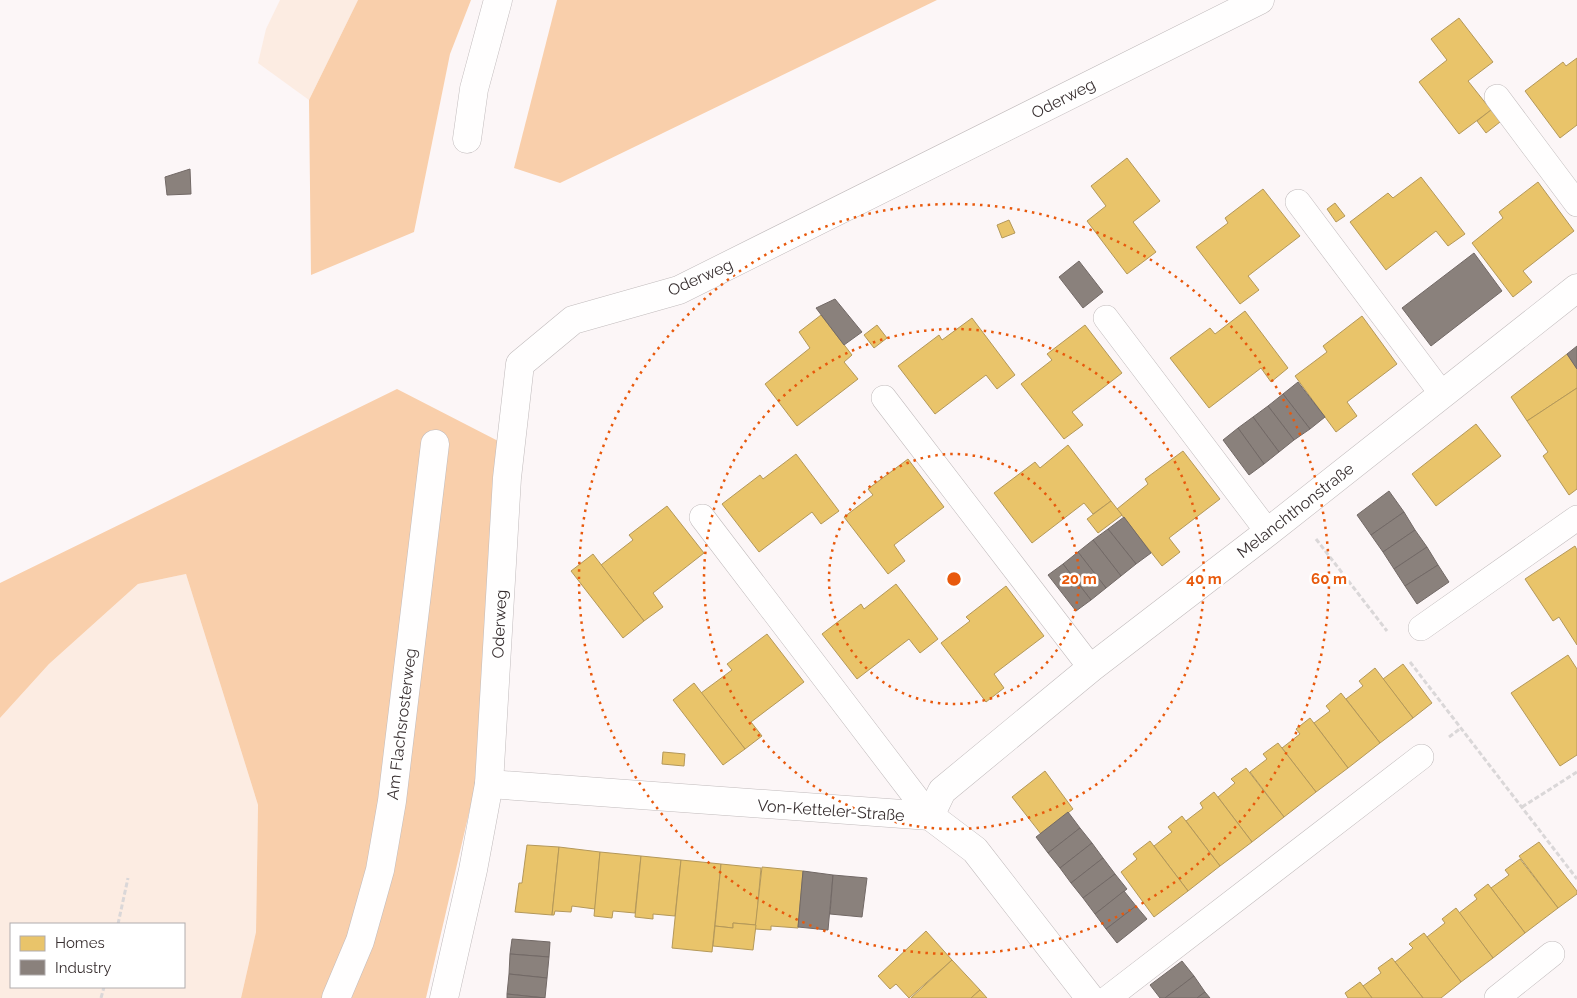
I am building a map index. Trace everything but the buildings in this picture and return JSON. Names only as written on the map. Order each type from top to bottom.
[{"type":"street","points":[[466,139],[474,89],[498,0]]},
{"type":"street","name":"Oderweg","points":[[489,784],[508,478],[520,364],[573,320],[679,290],[1260,0]]},
{"type":"street","name":"Melanchthonstraße","points":[[930,816],[942,791],[1091,668],[1268,532],[1577,288]]},
{"type":"street","name":"Am Flachsrosterweg","points":[[336,998],[360,941],[380,870],[392,801],[435,444]]},
{"type":"street","points":[[444,998],[473,870],[489,784]]},
{"type":"street","name":"Von-Ketteler-Straße","points":[[489,784],[930,816]]},
{"type":"street","points":[[930,816],[975,850],[1090,998]]},
{"type":"lane","points":[[1497,97],[1577,204]]},
{"type":"lane","points":[[1298,202],[1442,394]]},
{"type":"lane","points":[[1106,318],[1268,532]]},
{"type":"lane","points":[[884,398],[1091,668]]},
{"type":"lane","points":[[702,517],[930,816]]},
{"type":"lane","points":[[1421,628],[1577,518]]},
{"type":"lane","points":[[1108,998],[1421,756]]},
{"type":"lane","points":[[1497,998],[1552,954]]},
{"type":"path","points":[[1294,511],[1391,637]]},
{"type":"path","points":[[1409,660],[1577,879]]},
{"type":"path","points":[[1522,807],[1577,772]]},
{"type":"path","points":[[118,923],[128,878]]},
{"type":"shaded area","points":[[280,0],[358,0],[309,100],[258,63],[266,29]]},
{"type":"shaded area","points":[[358,0],[471,0],[450,54],[414,232],[311,275],[309,100]]},
{"type":"shaded area","points":[[557,0],[937,0],[560,183],[514,168]]},
{"type":"shaded area","points":[[397,389],[502,443],[475,787],[426,998],[241,998],[256,932],[258,805],[186,574],[138,584],[49,664],[0,718],[0,583]]},
{"type":"shaded area","points":[[186,574],[258,805],[256,932],[241,998],[0,998],[0,718],[49,664],[138,584]]}]
